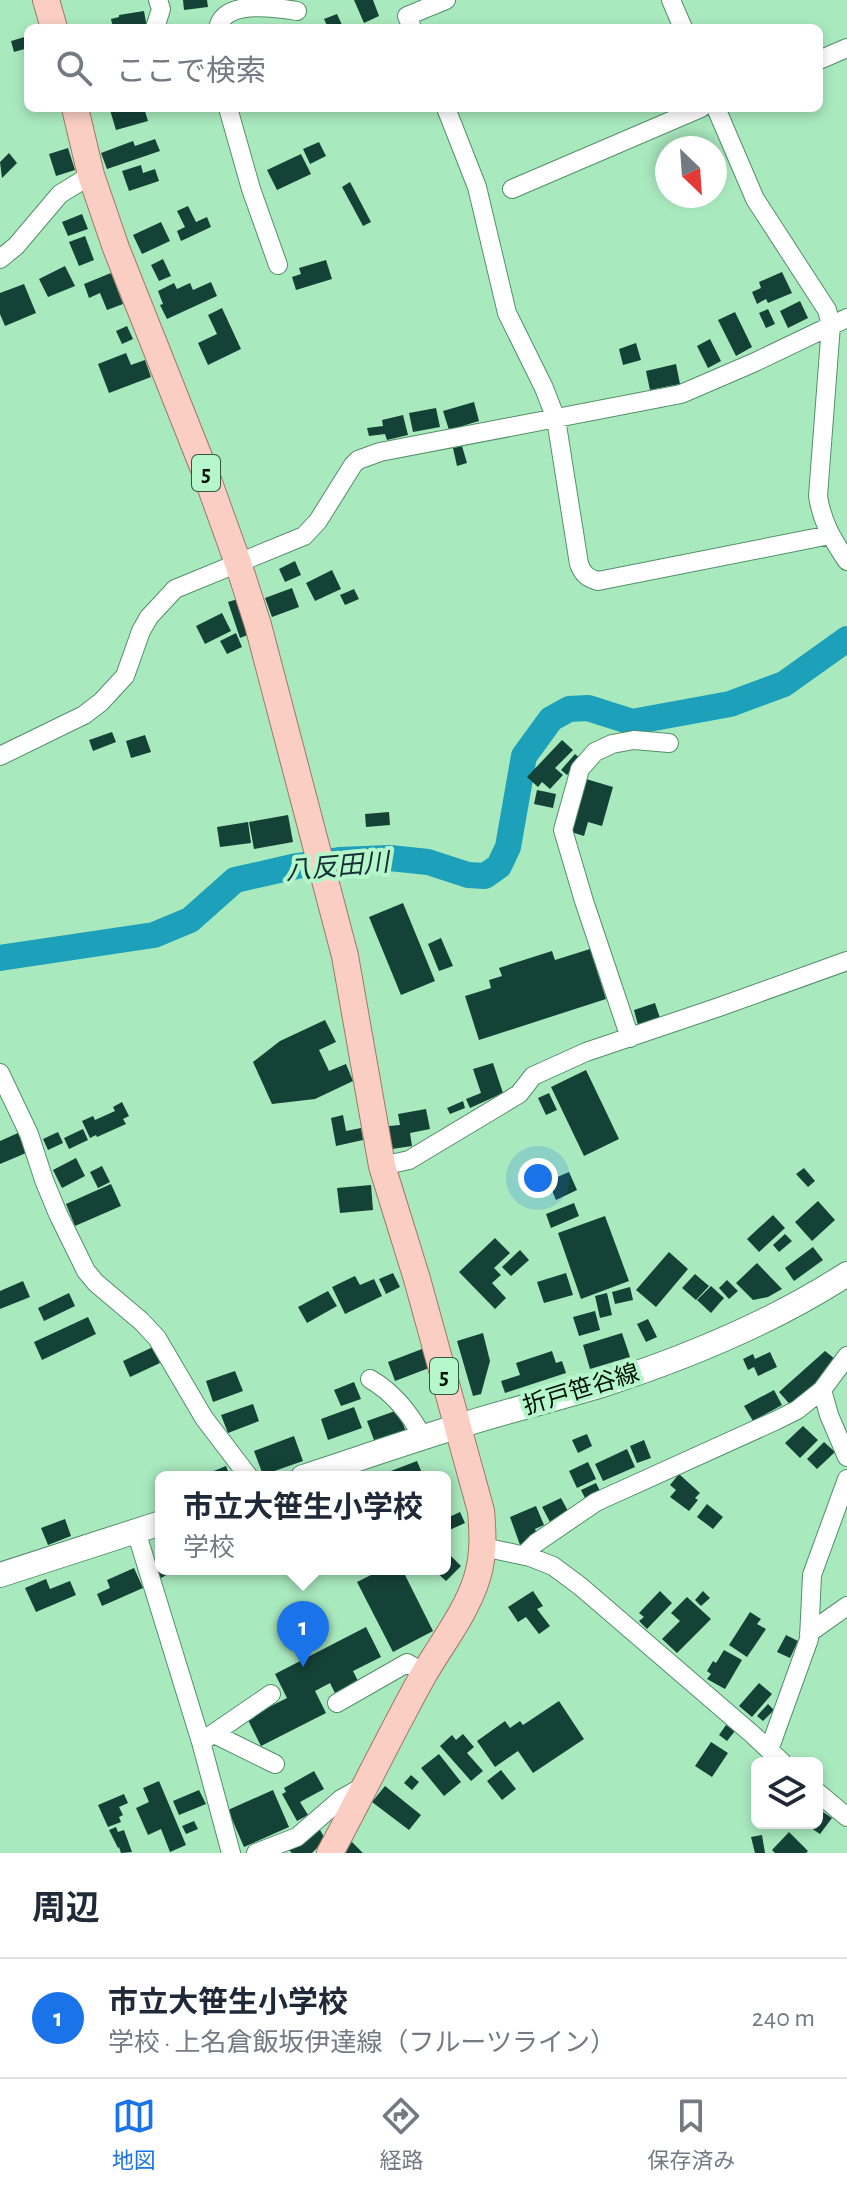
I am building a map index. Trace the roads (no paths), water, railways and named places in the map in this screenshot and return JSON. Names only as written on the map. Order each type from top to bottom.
[{"type":"main road","points":[[46,0],[53,24]]},
{"type":"main road","name":"5","points":[[76,112],[91,175],[116,248],[207,477],[258,625],[345,956],[382,1166],[481,1511],[483,1547],[477,1578],[468,1599],[425,1673],[330,1853]]},
{"type":"main road","name":"折戸笹谷線","points":[[321,1471],[458,1426],[605,1384],[675,1358],[784,1311],[847,1274]]},
{"type":"main road","points":[[0,1575],[155,1525]]},
{"type":"street","points":[[156,24],[161,9],[158,0]]},
{"type":"street","points":[[410,24],[407,16],[446,0]]},
{"type":"street","points":[[671,0],[681,24]]},
{"type":"street","points":[[219,24],[225,13],[240,6],[297,11]]},
{"type":"street","points":[[823,58],[847,48]]},
{"type":"street","points":[[229,112],[251,189],[278,265]]},
{"type":"street","points":[[448,112],[477,187],[507,313],[556,419],[582,572],[589,579],[598,581],[830,535]]},
{"type":"street","points":[[512,189],[692,112]]},
{"type":"street","points":[[718,112],[755,199],[827,310],[839,322]]},
{"type":"street","points":[[0,259],[16,246],[60,194],[91,175]]},
{"type":"street","points":[[0,756],[84,715],[101,702],[125,676],[141,631],[158,605],[175,589],[304,536],[318,521],[348,470],[358,460],[380,452],[681,394],[839,322]]},
{"type":"street","points":[[839,322],[818,496],[830,535],[847,561]]},
{"type":"street","points":[[630,1038],[563,830],[580,769],[595,752],[612,744],[634,740],[669,743]]},
{"type":"street","points":[[382,1166],[409,1160],[519,1094],[533,1076],[586,1052],[847,961]]},
{"type":"street","points":[[0,1073],[29,1134],[58,1214],[86,1271],[157,1338],[204,1418],[244,1471]]},
{"type":"street","points":[[524,1555],[536,1543],[596,1502],[797,1410],[822,1390],[847,1356]]},
{"type":"street","points":[[370,1379],[396,1398],[423,1438]]},
{"type":"street","points":[[822,1390],[847,1457]]},
{"type":"street","points":[[769,1750],[809,1639],[812,1575],[847,1479]]},
{"type":"street","points":[[136,1531],[207,1738],[231,1853]]},
{"type":"street","points":[[483,1547],[524,1555],[553,1566],[777,1757]]},
{"type":"street","points":[[809,1633],[847,1606]]},
{"type":"street","points":[[337,1703],[407,1663],[425,1673]]},
{"type":"street","points":[[207,1738],[271,1694]]},
{"type":"street","points":[[207,1738],[275,1764]]},
{"type":"street","points":[[256,1853],[297,1837],[341,1799],[366,1785]]},
{"type":"street","points":[[823,1797],[847,1817]]},
{"type":"waterway","name":"八反田川","points":[[0,958],[154,935],[190,920],[235,880],[297,866],[390,858],[428,862],[468,875],[485,876],[499,866],[508,847],[524,756],[551,719],[569,709],[588,708],[632,722],[730,704],[784,684],[847,639]]},
{"type":"place","name":"市立大笹生小学校","points":[[303,1667]]}]
